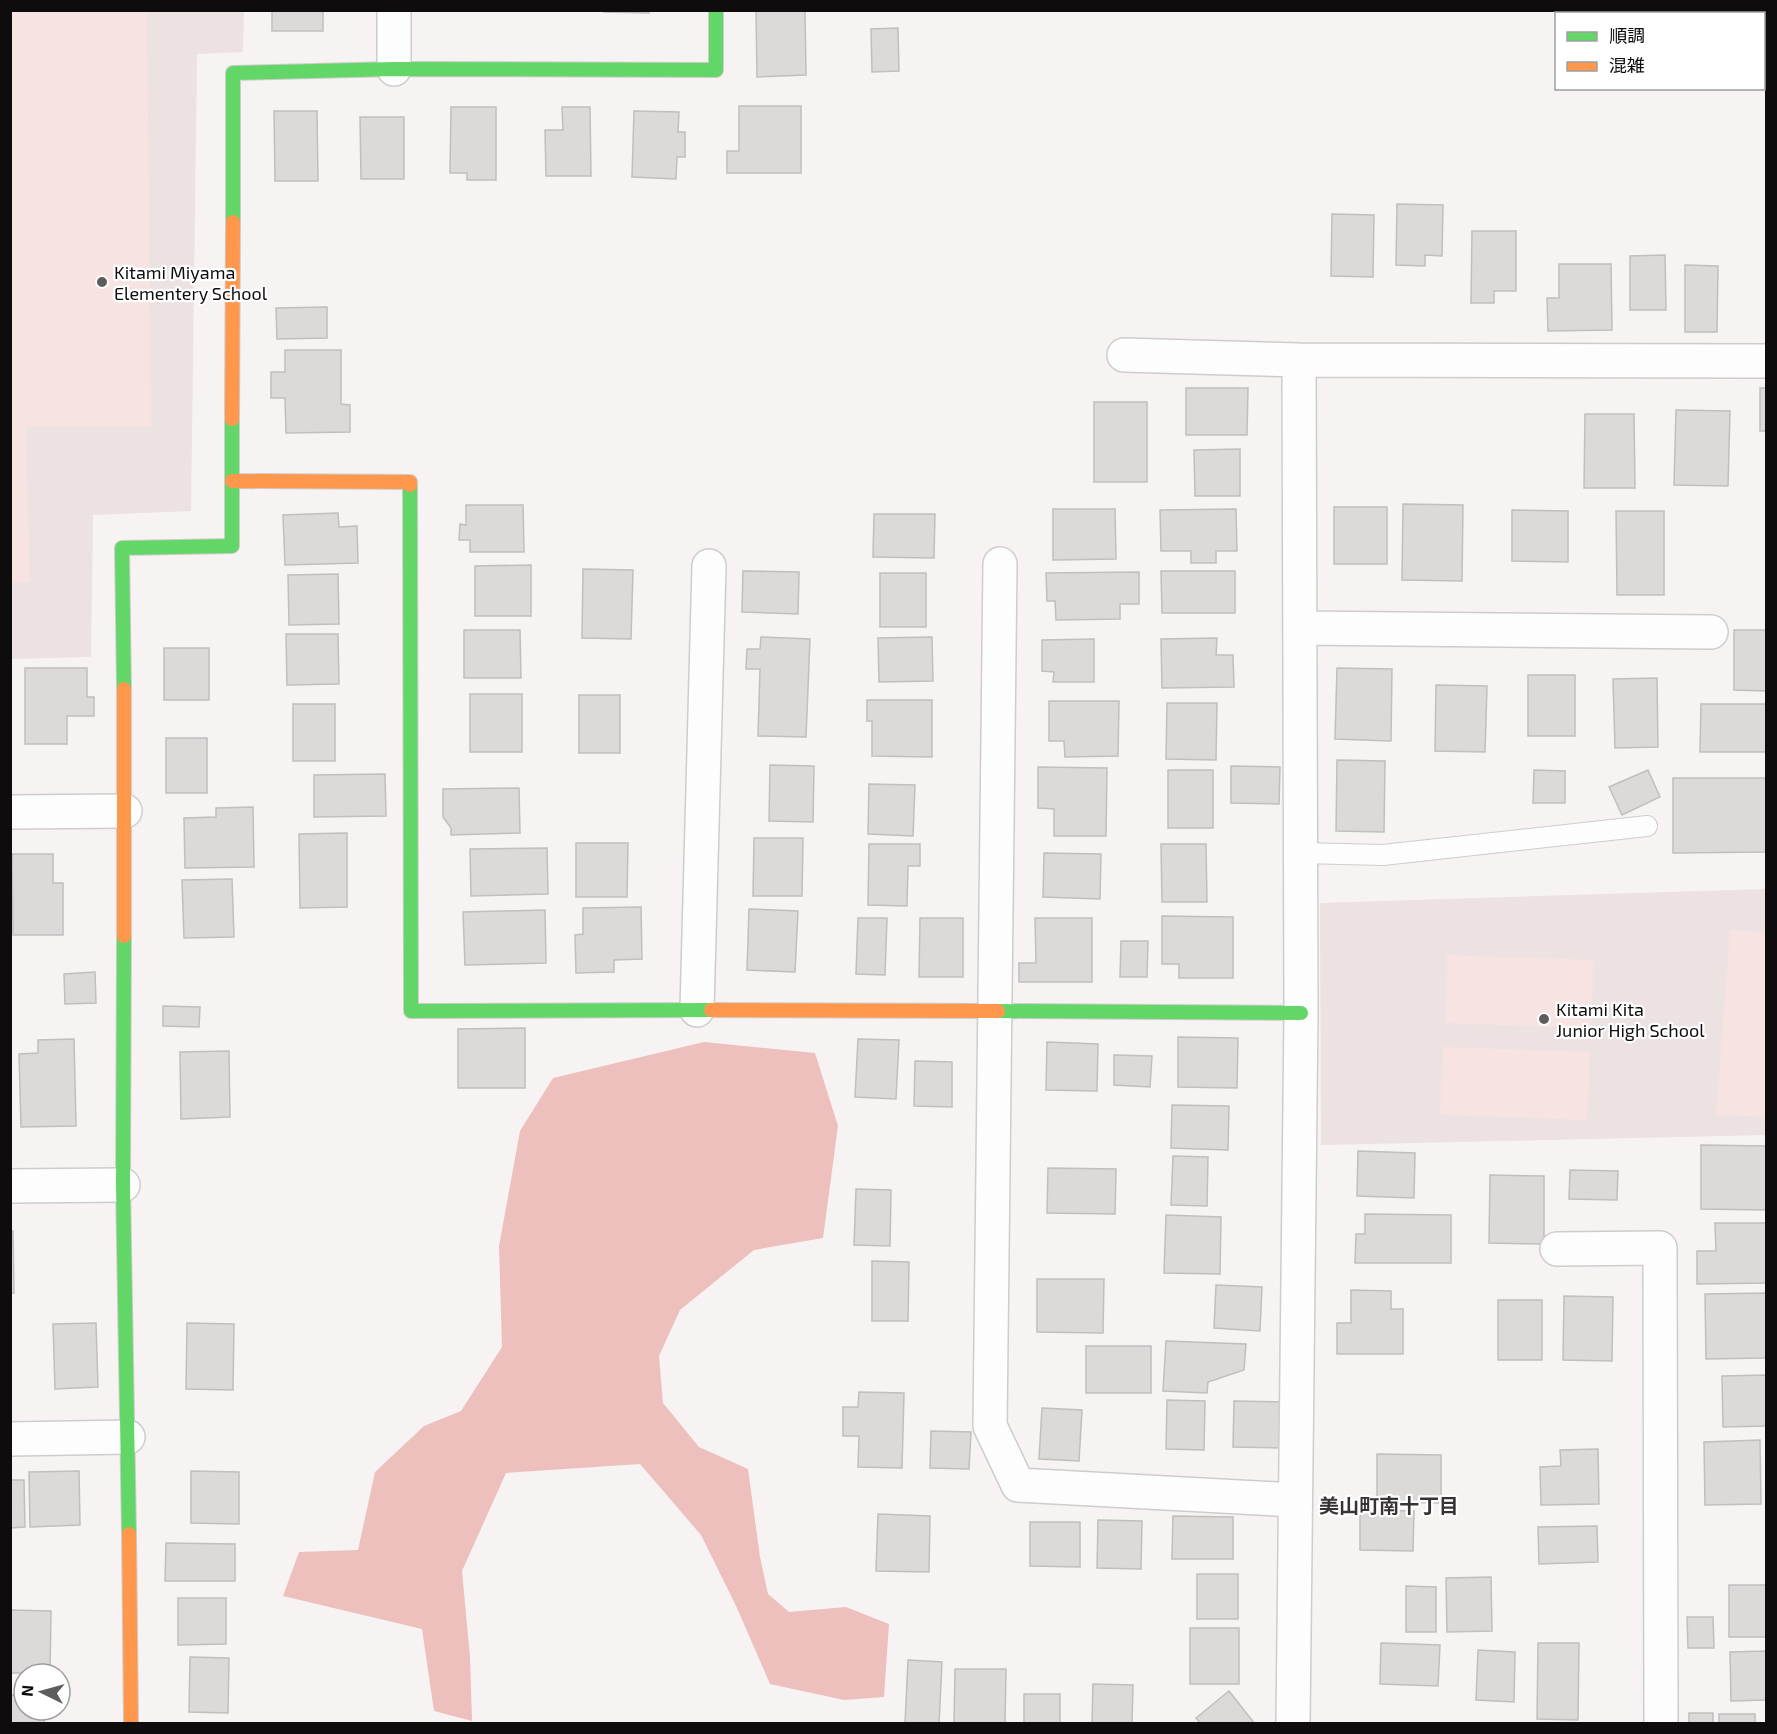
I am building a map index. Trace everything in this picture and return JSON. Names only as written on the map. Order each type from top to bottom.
[{"type":"street","points":[[394,10],[394,69]]},
{"type":"street","points":[[131,1724],[123,1185],[125,811],[122,549],[232,546],[233,73],[394,69],[716,70],[716,10]]},
{"type":"street","points":[[1124,355],[1299,360],[1767,361]]},
{"type":"street","points":[[1293,1724],[1301,1013],[1299,360]]},
{"type":"street","points":[[232,481],[410,482],[411,1011],[1301,1013]]},
{"type":"street","points":[[1000,564],[990,1426],[1018,1485],[1295,1500]]},
{"type":"street","points":[[697,1010],[709,566]]},
{"type":"street","points":[[1300,628],[1711,632]]},
{"type":"street","points":[[10,812],[125,811]]},
{"type":"street","points":[[10,1186],[123,1185]]},
{"type":"street","points":[[1557,1248],[1659,1248],[1661,1724]]},
{"type":"street","points":[[10,1439],[128,1437]]},
{"type":"lane","points":[[1300,853],[1383,855],[1647,826]]},
{"type":"shaded area","name":"Kitami Miyama Elementery School","points":[[10,11],[244,11],[243,52],[197,54],[191,511],[93,515],[91,657],[11,659]]},
{"type":"shaded area","points":[[10,11],[147,11],[151,427],[26,427],[30,582],[10,582]]},
{"type":"shaded area","name":"Kitami Kita Junior High School","points":[[1766,889],[1766,1135],[1321,1145],[1320,903]]},
{"type":"shaded area","points":[[1730,930],[1766,932],[1766,1117],[1716,1115]]},
{"type":"shaded area","points":[[1447,955],[1594,960],[1591,1028],[1445,1023]]},
{"type":"shaded area","points":[[704,1042],[815,1053],[838,1126],[823,1238],[754,1250],[680,1310],[659,1356],[663,1403],[699,1447],[748,1469],[760,1557],[768,1594],[789,1612],[846,1607],[889,1624],[884,1697],[844,1700],[770,1684],[737,1608],[701,1535],[640,1464],[506,1473],[462,1571],[470,1657],[472,1721],[434,1711],[422,1629],[283,1596],[299,1552],[358,1550],[375,1472],[424,1426],[461,1411],[502,1347],[499,1246],[520,1131],[553,1078]]},
{"type":"shaded area","points":[[1443,1047],[1590,1052],[1587,1120],[1440,1115]]},
{"type":"building","points":[[272,10],[323,10],[323,31],[272,31]]},
{"type":"building","points":[[604,10],[649,10],[649,13],[604,12]]},
{"type":"building","points":[[756,10],[805,10],[806,75],[757,77]]},
{"type":"building","points":[[898,28],[899,71],[872,72],[871,29]]},
{"type":"building","points":[[739,106],[801,106],[801,173],[727,173],[727,151],[739,151]]},
{"type":"building","points":[[451,107],[496,107],[496,180],[467,180],[467,173],[450,173]]},
{"type":"building","points":[[562,107],[590,107],[591,176],[546,176],[545,130],[563,130]]},
{"type":"building","points":[[274,111],[317,111],[318,181],[275,181]]},
{"type":"building","points":[[634,111],[679,112],[678,132],[685,132],[685,157],[677,157],[676,179],[632,177]]},
{"type":"building","points":[[360,117],[404,117],[404,179],[361,179]]},
{"type":"building","points":[[1397,204],[1443,205],[1442,256],[1425,255],[1425,266],[1396,265]]},
{"type":"building","points":[[1332,214],[1374,215],[1373,277],[1331,276]]},
{"type":"building","points":[[1472,231],[1516,231],[1516,291],[1494,291],[1494,303],[1471,303]]},
{"type":"building","points":[[1665,255],[1666,310],[1630,310],[1630,256]]},
{"type":"building","points":[[1559,264],[1611,264],[1612,330],[1548,331],[1547,298],[1559,298]]},
{"type":"building","points":[[1685,265],[1718,266],[1717,332],[1685,332]]},
{"type":"building","points":[[327,307],[327,338],[277,339],[276,308]]},
{"type":"building","points":[[285,350],[341,350],[341,404],[350,405],[350,432],[286,433],[285,398],[271,398],[271,372],[285,372]]},
{"type":"building","points":[[1186,388],[1248,388],[1247,435],[1186,435]]},
{"type":"building","points":[[1760,388],[1766,388],[1766,431],[1760,431]]},
{"type":"building","points":[[1094,402],[1147,402],[1147,482],[1094,482]]},
{"type":"building","points":[[1676,410],[1730,411],[1728,486],[1674,485]]},
{"type":"building","points":[[1585,414],[1634,414],[1635,488],[1584,488]]},
{"type":"building","points":[[1240,449],[1240,496],[1195,496],[1194,450]]},
{"type":"building","points":[[1403,504],[1463,505],[1462,581],[1402,580]]},
{"type":"building","points":[[466,505],[523,505],[524,552],[470,552],[470,540],[459,540],[460,524],[466,525]]},
{"type":"building","points":[[1334,507],[1387,507],[1387,564],[1334,564]]},
{"type":"building","points":[[1053,509],[1115,509],[1116,559],[1053,560]]},
{"type":"building","points":[[1236,509],[1237,551],[1216,551],[1216,563],[1191,563],[1191,551],[1161,551],[1160,510]]},
{"type":"building","points":[[1512,510],[1568,511],[1568,562],[1512,561]]},
{"type":"building","points":[[1616,511],[1664,511],[1664,595],[1617,595]]},
{"type":"building","points":[[338,513],[339,527],[357,526],[358,563],[285,565],[283,515]]},
{"type":"building","points":[[874,514],[935,514],[934,558],[873,557]]},
{"type":"building","points":[[531,565],[531,616],[475,616],[475,566]]},
{"type":"building","points":[[583,569],[633,570],[631,639],[582,638]]},
{"type":"building","points":[[743,571],[799,572],[798,614],[742,612]]},
{"type":"building","points":[[1161,571],[1235,571],[1235,613],[1162,613]]},
{"type":"building","points":[[1139,572],[1139,604],[1120,604],[1120,619],[1056,620],[1055,601],[1047,601],[1046,573]]},
{"type":"building","points":[[880,573],[926,573],[926,627],[880,627]]},
{"type":"building","points":[[338,574],[339,624],[289,625],[288,575]]},
{"type":"building","points":[[464,630],[520,630],[521,678],[464,678]]},
{"type":"building","points":[[1734,630],[1766,630],[1766,691],[1734,690]]},
{"type":"building","points":[[286,634],[338,634],[339,684],[287,685]]},
{"type":"building","points":[[761,637],[810,639],[806,737],[758,736],[760,669],[746,669],[747,649],[760,649]]},
{"type":"building","points":[[932,637],[933,681],[879,682],[878,638]]},
{"type":"building","points":[[1217,638],[1216,655],[1233,655],[1234,687],[1162,688],[1161,639]]},
{"type":"building","points":[[1094,639],[1094,682],[1053,682],[1054,672],[1042,671],[1042,640]]},
{"type":"building","points":[[164,648],[209,648],[209,700],[164,700]]},
{"type":"building","points":[[25,668],[87,668],[87,697],[94,697],[94,716],[67,716],[67,744],[25,744]]},
{"type":"building","points":[[1337,668],[1392,669],[1391,741],[1335,739]]},
{"type":"building","points":[[1528,675],[1575,675],[1575,736],[1528,736]]},
{"type":"building","points":[[1657,678],[1658,747],[1615,748],[1613,679]]},
{"type":"building","points":[[1436,685],[1487,686],[1485,752],[1435,751]]},
{"type":"building","points":[[470,694],[522,694],[522,752],[470,752]]},
{"type":"building","points":[[579,695],[620,695],[620,753],[579,753]]},
{"type":"building","points":[[867,700],[932,700],[932,757],[872,756],[872,721],[867,721]]},
{"type":"building","points":[[1049,701],[1119,701],[1118,756],[1065,757],[1064,741],[1049,741]]},
{"type":"building","points":[[1167,703],[1217,703],[1216,760],[1166,759]]},
{"type":"building","points":[[293,704],[335,704],[335,761],[293,761]]},
{"type":"building","points":[[1701,704],[1766,704],[1766,752],[1700,752]]},
{"type":"building","points":[[166,738],[207,738],[207,793],[166,793]]},
{"type":"building","points":[[1337,760],[1385,761],[1384,832],[1336,831]]},
{"type":"building","points":[[770,765],[814,766],[813,822],[769,821]]},
{"type":"building","points":[[1231,766],[1280,767],[1279,804],[1231,803]]},
{"type":"building","points":[[1038,767],[1107,768],[1106,836],[1054,836],[1054,809],[1038,808]]},
{"type":"building","points":[[1168,770],[1213,770],[1213,828],[1168,828]]},
{"type":"building","points":[[1534,770],[1565,771],[1565,803],[1533,803]]},
{"type":"building","points":[[1648,770],[1660,797],[1622,815],[1609,787]]},
{"type":"building","points":[[385,774],[386,816],[314,817],[314,775]]},
{"type":"building","points":[[1673,778],[1766,778],[1766,852],[1673,853]]},
{"type":"building","points":[[869,784],[915,785],[913,836],[868,834]]},
{"type":"building","points":[[519,788],[520,833],[451,835],[451,828],[443,817],[443,789]]},
{"type":"building","points":[[253,807],[254,867],[185,868],[184,818],[216,817],[216,808]]},
{"type":"building","points":[[347,833],[347,907],[300,908],[299,834]]},
{"type":"building","points":[[754,838],[803,838],[802,896],[753,896]]},
{"type":"building","points":[[576,843],[628,843],[627,897],[576,897]]},
{"type":"building","points":[[869,844],[920,844],[920,866],[908,866],[907,906],[868,905]]},
{"type":"building","points":[[1161,844],[1206,844],[1207,902],[1162,902]]},
{"type":"building","points":[[547,848],[548,894],[471,896],[470,849]]},
{"type":"building","points":[[1044,853],[1101,854],[1100,899],[1043,897]]},
{"type":"building","points":[[12,854],[53,854],[53,883],[63,883],[63,935],[13,935]]},
{"type":"building","points":[[232,879],[234,937],[184,938],[182,880]]},
{"type":"building","points":[[641,907],[642,959],[614,960],[614,972],[576,973],[575,935],[583,934],[583,908]]},
{"type":"building","points":[[749,909],[798,911],[795,972],[747,970]]},
{"type":"building","points":[[545,910],[546,963],[465,965],[463,912]]},
{"type":"building","points":[[1162,916],[1233,917],[1233,978],[1179,978],[1179,964],[1162,964]]},
{"type":"building","points":[[858,918],[887,918],[885,975],[856,974]]},
{"type":"building","points":[[920,918],[963,918],[963,977],[919,977]]},
{"type":"building","points":[[1035,918],[1092,918],[1092,982],[1019,982],[1019,963],[1036,963]]},
{"type":"building","points":[[1121,941],[1148,941],[1147,977],[1120,977]]},
{"type":"building","points":[[95,972],[96,1003],[65,1004],[64,974]]},
{"type":"building","points":[[163,1006],[200,1007],[199,1027],[163,1026]]},
{"type":"building","points":[[525,1028],[525,1088],[458,1088],[458,1029]]},
{"type":"building","points":[[1178,1037],[1238,1038],[1237,1088],[1178,1087]]},
{"type":"building","points":[[74,1039],[76,1126],[21,1127],[19,1054],[38,1053],[38,1040]]},
{"type":"building","points":[[858,1039],[899,1040],[896,1099],[855,1097]]},
{"type":"building","points":[[1047,1042],[1098,1044],[1097,1091],[1046,1090]]},
{"type":"building","points":[[229,1051],[230,1117],[181,1119],[180,1052]]},
{"type":"building","points":[[1114,1055],[1152,1056],[1150,1087],[1114,1085]]},
{"type":"building","points":[[915,1061],[952,1062],[952,1107],[914,1106]]},
{"type":"building","points":[[1172,1105],[1229,1106],[1228,1150],[1171,1148]]},
{"type":"building","points":[[1701,1145],[1766,1146],[1766,1210],[1701,1209]]},
{"type":"building","points":[[1358,1151],[1415,1153],[1414,1198],[1357,1196]]},
{"type":"building","points":[[1173,1156],[1208,1157],[1207,1206],[1171,1205]]},
{"type":"building","points":[[1048,1168],[1116,1169],[1115,1214],[1047,1213]]},
{"type":"building","points":[[1570,1170],[1618,1171],[1617,1200],[1569,1199]]},
{"type":"building","points":[[1490,1175],[1544,1176],[1544,1244],[1489,1243]]},
{"type":"building","points":[[856,1189],[891,1190],[890,1246],[854,1245]]},
{"type":"building","points":[[1365,1214],[1451,1215],[1451,1263],[1355,1263],[1356,1234],[1365,1234]]},
{"type":"building","points":[[1166,1215],[1221,1217],[1220,1274],[1164,1273]]},
{"type":"building","points":[[1715,1223],[1766,1223],[1766,1283],[1697,1284],[1697,1251],[1716,1251]]},
{"type":"building","points":[[10,1231],[13,1231],[14,1293],[10,1293]]},
{"type":"building","points":[[872,1261],[909,1262],[908,1321],[872,1321]]},
{"type":"building","points":[[1037,1279],[1104,1279],[1103,1333],[1037,1332]]},
{"type":"building","points":[[1216,1285],[1262,1287],[1260,1331],[1214,1328]]},
{"type":"building","points":[[1351,1290],[1391,1291],[1391,1309],[1403,1309],[1403,1354],[1337,1354],[1337,1323],[1351,1323]]},
{"type":"building","points":[[1766,1293],[1766,1358],[1706,1359],[1705,1294]]},
{"type":"building","points":[[1564,1296],[1613,1297],[1612,1361],[1563,1360]]},
{"type":"building","points":[[1498,1300],[1542,1300],[1542,1360],[1498,1360]]},
{"type":"building","points":[[96,1323],[98,1387],[55,1389],[53,1324]]},
{"type":"building","points":[[187,1323],[234,1324],[233,1390],[186,1389]]},
{"type":"building","points":[[1166,1341],[1246,1344],[1244,1370],[1208,1382],[1207,1393],[1163,1391]]},
{"type":"building","points":[[1086,1346],[1151,1346],[1151,1393],[1086,1393]]},
{"type":"building","points":[[1766,1375],[1766,1426],[1723,1427],[1722,1376]]},
{"type":"building","points":[[859,1392],[904,1393],[902,1468],[858,1467],[859,1436],[843,1436],[843,1407],[858,1407]]},
{"type":"building","points":[[1167,1400],[1205,1401],[1204,1450],[1166,1449]]},
{"type":"building","points":[[1234,1401],[1283,1402],[1282,1448],[1233,1447]]},
{"type":"building","points":[[1042,1408],[1082,1410],[1079,1461],[1039,1459]]},
{"type":"building","points":[[931,1431],[971,1432],[969,1469],[930,1468]]},
{"type":"building","points":[[1760,1440],[1761,1504],[1705,1505],[1704,1442]]},
{"type":"building","points":[[1598,1449],[1599,1504],[1541,1505],[1540,1467],[1561,1466],[1560,1450]]},
{"type":"building","points":[[1377,1454],[1441,1455],[1441,1503],[1377,1502]]},
{"type":"building","points":[[79,1471],[80,1525],[30,1527],[29,1472]]},
{"type":"building","points":[[191,1471],[239,1472],[239,1524],[191,1523]]},
{"type":"building","points":[[10,1480],[24,1480],[25,1527],[10,1528]]},
{"type":"building","points":[[1360,1510],[1414,1511],[1413,1551],[1360,1550]]},
{"type":"building","points":[[878,1514],[930,1516],[929,1572],[876,1571]]},
{"type":"building","points":[[1173,1516],[1233,1517],[1233,1559],[1172,1559]]},
{"type":"building","points":[[1098,1520],[1142,1521],[1141,1569],[1097,1568]]},
{"type":"building","points":[[1030,1522],[1080,1522],[1080,1567],[1030,1566]]},
{"type":"building","points":[[1597,1526],[1598,1562],[1539,1564],[1538,1527]]},
{"type":"building","points":[[166,1543],[235,1544],[235,1581],[165,1581]]},
{"type":"building","points":[[1197,1574],[1238,1574],[1238,1619],[1197,1619]]},
{"type":"building","points":[[1491,1577],[1492,1631],[1447,1632],[1446,1578]]},
{"type":"building","points":[[1729,1585],[1766,1585],[1766,1637],[1729,1637]]},
{"type":"building","points":[[1406,1586],[1436,1587],[1436,1632],[1406,1632]]},
{"type":"building","points":[[178,1598],[226,1598],[226,1644],[178,1645]]},
{"type":"building","points":[[10,1610],[51,1611],[50,1662],[12,1662],[12,1673],[10,1673]]},
{"type":"building","points":[[1687,1617],[1713,1617],[1714,1648],[1688,1648]]},
{"type":"building","points":[[1190,1628],[1239,1628],[1239,1684],[1190,1684]]},
{"type":"building","points":[[1381,1643],[1440,1645],[1438,1686],[1380,1684]]},
{"type":"building","points":[[1538,1643],[1579,1643],[1578,1720],[1537,1719]]},
{"type":"building","points":[[1478,1650],[1515,1652],[1514,1702],[1476,1700]]},
{"type":"building","points":[[1766,1651],[1766,1700],[1731,1701],[1730,1652]]},
{"type":"building","points":[[190,1657],[229,1658],[228,1713],[189,1712]]},
{"type":"building","points":[[908,1660],[942,1662],[939,1724],[905,1724]]},
{"type":"building","points":[[955,1669],[1006,1669],[1005,1724],[954,1724]]},
{"type":"building","points":[[1093,1684],[1133,1685],[1132,1724],[1092,1724]]},
{"type":"building","points":[[1229,1691],[1255,1724],[1201,1724],[1196,1718]]},
{"type":"building","points":[[1024,1694],[1060,1694],[1060,1724],[1024,1724]]},
{"type":"building","points":[[10,1695],[12,1695],[12,1722],[44,1722],[44,1724],[10,1724]]},
{"type":"building","points":[[1689,1713],[1713,1713],[1713,1724],[1689,1724]]},
{"type":"building","points":[[1719,1714],[1755,1714],[1755,1724],[1719,1724]]},
{"type":"traffic: fast","points":[[233,222],[233,73],[394,69],[716,70],[716,10]]},
{"type":"traffic: fast","points":[[124,689],[122,548],[232,546],[232,419]]},
{"type":"traffic: fast","points":[[410,485],[411,1011],[711,1010]]},
{"type":"traffic: fast","points":[[124,936],[123,1185],[129,1534]]},
{"type":"traffic: fast","points":[[998,1011],[1301,1013]]},
{"type":"traffic: slow","points":[[232,419],[233,222]]},
{"type":"traffic: slow","points":[[232,481],[410,482],[410,485]]},
{"type":"traffic: slow","points":[[124,689],[124,936]]},
{"type":"traffic: slow","points":[[711,1010],[998,1011]]},
{"type":"traffic: slow","points":[[129,1534],[131,1724]]},
{"type":"place","name":"Kitami Miyama Elementery School","points":[[102,282]]},
{"type":"place","name":"Kitami Kita Junior High School","points":[[1544,1019]]},
{"type":"district","name":"美山町南十丁目","points":[[1389,1505]]}]
